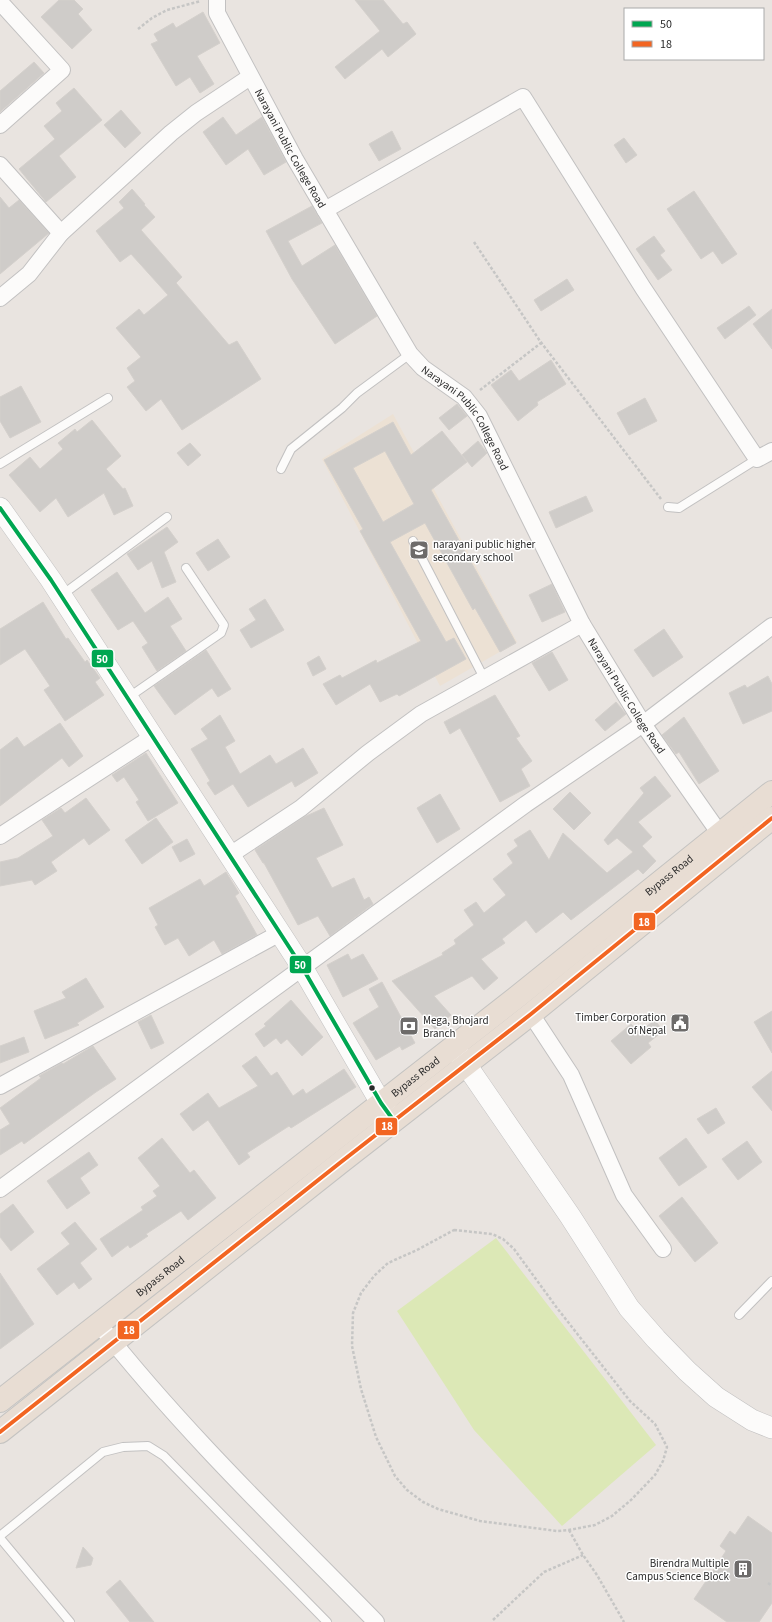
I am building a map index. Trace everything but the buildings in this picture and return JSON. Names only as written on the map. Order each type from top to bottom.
[{"type":"highway","name":"Bypass Road","points":[[0,1401],[517,997],[772,792]]},
{"type":"highway","name":"Bypass Road","points":[[0,1432],[531,1014],[772,818]]},
{"type":"street","name":"Narayani Public College Road","points":[[217,0],[217,13],[250,77],[295,159],[410,354],[423,368],[464,396],[479,416],[582,624],[644,724],[720,834]]},
{"type":"street","points":[[0,2],[62,70],[0,125]]},
{"type":"street","points":[[0,298],[30,274],[61,233],[171,133],[196,113],[250,77]]},
{"type":"street","points":[[325,210],[523,98],[642,288],[757,459],[772,451]]},
{"type":"street","points":[[0,165],[61,233]]},
{"type":"street","points":[[0,508],[61,595],[154,736],[302,967],[381,1103],[394,1121]]},
{"type":"street","points":[[230,855],[301,808],[394,732],[421,714],[582,624]]},
{"type":"street","points":[[0,1189],[526,804],[644,724],[772,626]]},
{"type":"street","points":[[0,836],[154,736]]},
{"type":"street","points":[[0,1086],[280,933]]},
{"type":"street","points":[[531,1014],[571,1075],[624,1195],[663,1249]]},
{"type":"street","points":[[454,1046],[465,1065],[570,1216],[629,1308],[642,1324],[687,1371],[716,1397],[752,1420],[772,1428]]},
{"type":"street","points":[[98,1323],[187,1427],[376,1622]]},
{"type":"lane","points":[[281,469],[291,449],[342,408],[356,393],[410,354]]},
{"type":"lane","points":[[0,464],[108,398]]},
{"type":"lane","points":[[668,507],[679,508],[757,459]]},
{"type":"lane","points":[[61,595],[167,517]]},
{"type":"lane","points":[[414,541],[484,678]]},
{"type":"lane","points":[[128,698],[221,633],[224,625],[186,568]]},
{"type":"lane","points":[[739,1315],[772,1281]]},
{"type":"lane","points":[[70,1622],[0,1537],[103,1452],[123,1447],[148,1446],[164,1456],[327,1622]]},
{"type":"path","points":[[138,29],[152,18],[168,10],[206,0]]},
{"type":"path","points":[[474,242],[541,343],[668,507]]},
{"type":"path","points":[[467,400],[541,343]]},
{"type":"path","points":[[454,1230],[492,1234],[503,1239],[514,1249],[557,1308],[630,1401],[658,1428],[667,1447],[663,1461],[655,1475],[631,1500],[612,1516],[594,1525],[569,1530],[557,1531],[480,1521],[438,1509],[423,1502],[412,1494],[395,1476],[376,1437],[361,1389],[352,1346],[353,1313],[361,1293],[374,1276],[388,1263],[417,1250],[454,1230]]},
{"type":"path","points":[[569,1530],[582,1555],[596,1575],[624,1622]]},
{"type":"path","points":[[493,1620],[544,1572],[582,1555]]},
{"type":"path","points":[[768,1583],[772,1586]]},
{"type":"shaded area","name":"narayani public higher secondary school","points":[[393,414],[517,642],[440,686],[322,459]]},
{"type":"green space","points":[[496,1238],[656,1445],[562,1526],[474,1430],[397,1311]]},
{"type":"transit line","name":"50","points":[[0,508],[51,580],[302,967],[381,1103],[394,1121]]},
{"type":"transit line","name":"18","points":[[0,1432],[341,1162],[531,1014],[772,818]]},
{"type":"place","name":"narayani public higher secondary school","points":[[419,550]]},
{"type":"place","name":"Timber Corporation of Nepal","points":[[680,1023]]},
{"type":"place","name":"Mega, Bhojard Branch","points":[[409,1026]]},
{"type":"place","name":"Birendra Multiple Campus Science Block","points":[[743,1569]]}]
